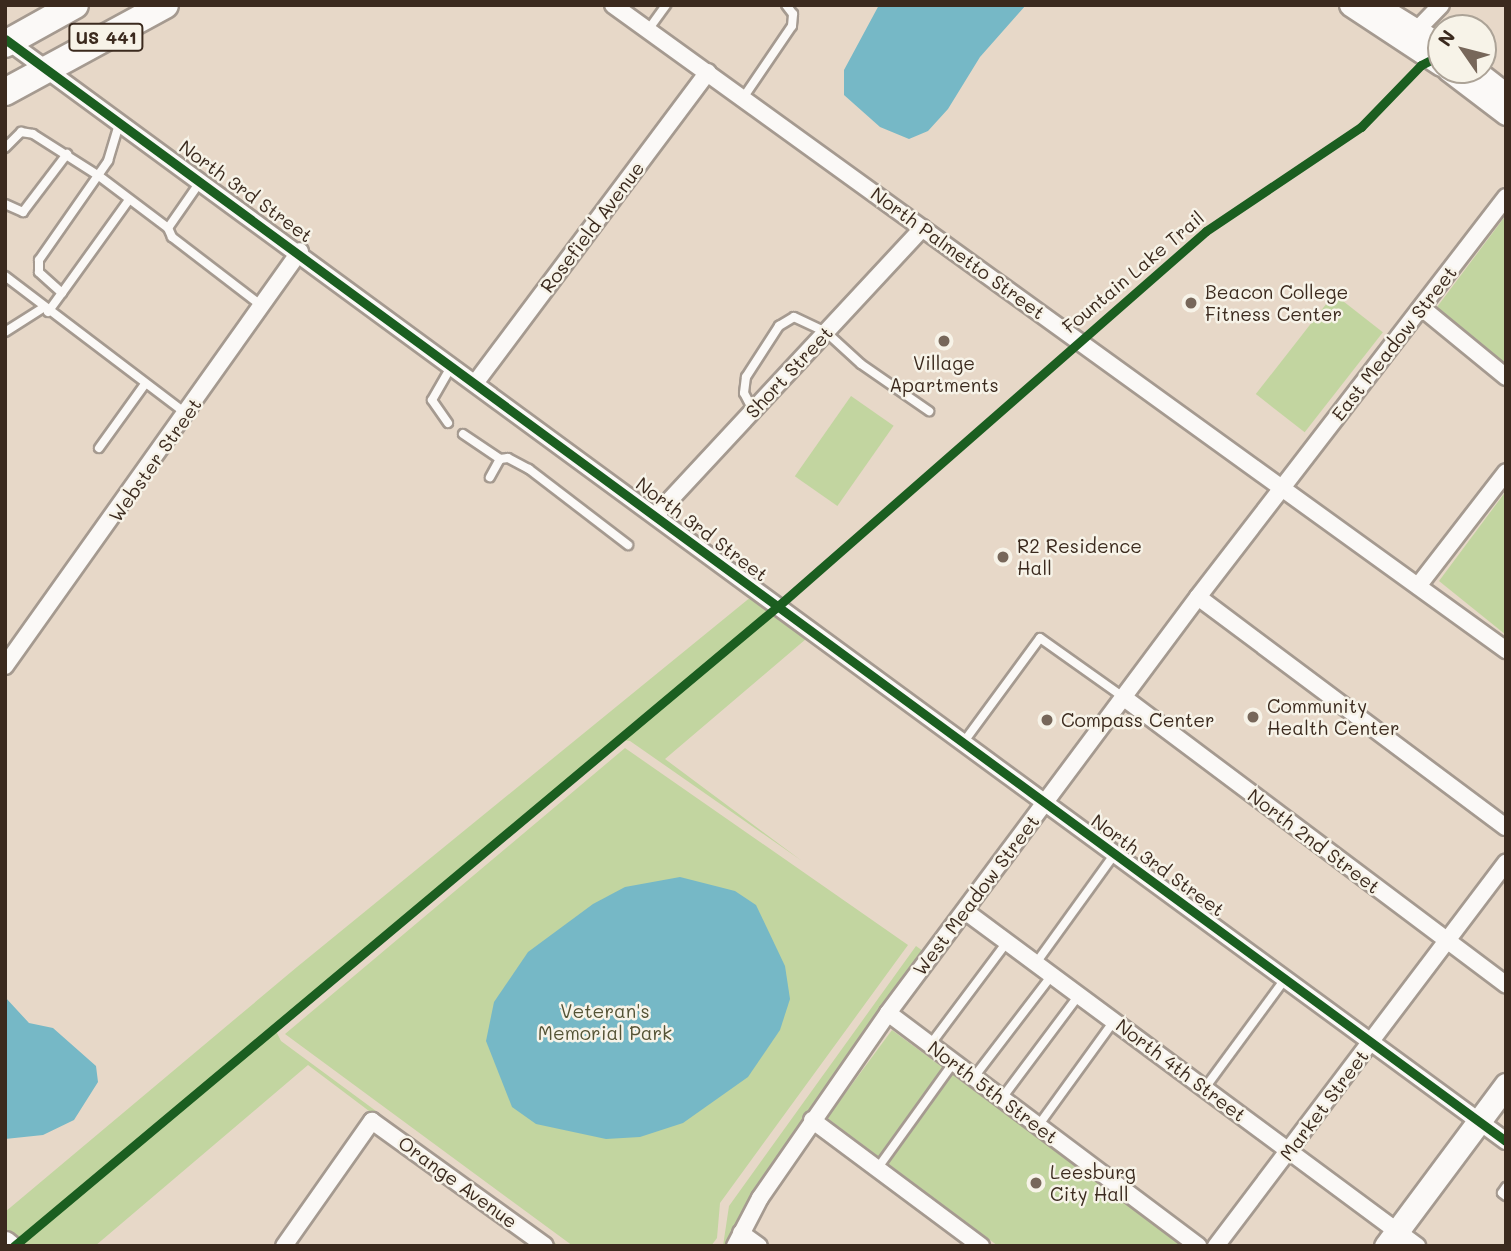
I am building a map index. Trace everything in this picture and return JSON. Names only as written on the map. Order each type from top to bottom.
[{"type":"main road","name":"US 441","points":[[7,42],[75,5]]},
{"type":"main road","name":"US 441","points":[[5,92],[165,5]]},
{"type":"main road","points":[[1391,1238],[1506,1085]]},
{"type":"street","name":"North Palmetto Street","points":[[613,5],[1506,650]]},
{"type":"street","points":[[1350,5],[1427,40]]},
{"type":"street","points":[[1376,5],[1427,51]]},
{"type":"street","points":[[1411,35],[1441,5]]},
{"type":"street","name":"North 3rd Street","points":[[7,42],[300,251],[1043,805],[1506,1141]]},
{"type":"street","name":"Rosefield Avenue","points":[[476,382],[708,72]]},
{"type":"street","points":[[1466,84],[1506,114]]},
{"type":"street","name":"East Meadow Street","points":[[1283,488],[1506,197]]},
{"type":"street","name":"Short Street","points":[[655,516],[923,228]]},
{"type":"street","name":"Webster Street","points":[[5,666],[187,414],[300,251]]},
{"type":"street","points":[[1422,308],[1506,377]]},
{"type":"street","points":[[1418,586],[1506,472]]},
{"type":"street","name":"West Meadow Street","points":[[738,1239],[812,1120],[888,1013],[1198,597],[1283,488]]},
{"type":"street","points":[[1198,597],[1506,827]]},
{"type":"street","name":"North 2nd Street","points":[[1123,698],[1506,985]]},
{"type":"street","name":"Market Street","points":[[1216,1246],[1506,862]]},
{"type":"street","name":"North 4th Street","points":[[965,911],[1289,1151],[1391,1238],[1417,1246]]},
{"type":"street","name":"North 5th Street","points":[[888,1013],[1198,1246]]},
{"type":"street","points":[[812,1120],[981,1246]]},
{"type":"street","name":"Orange Avenue","points":[[284,1246],[370,1122],[545,1246]]},
{"type":"street","points":[[738,1239],[759,1246]]},
{"type":"street","points":[[5,1242],[10,1246]]},
{"type":"lane","points":[[648,30],[666,5]]},
{"type":"lane","points":[[743,98],[792,26],[793,14],[786,5]]},
{"type":"lane","points":[[62,293],[39,272],[39,260],[46,243],[99,176],[120,121]]},
{"type":"lane","points":[[5,148],[21,132],[33,134],[67,154],[168,228],[172,237],[262,306]]},
{"type":"lane","points":[[5,204],[23,212],[67,154]]},
{"type":"lane","points":[[168,228],[201,180]]},
{"type":"lane","points":[[5,332],[46,310],[62,293],[128,201]]},
{"type":"lane","points":[[5,276],[46,310],[187,414]]},
{"type":"lane","points":[[753,410],[744,384],[779,326],[794,317],[826,332],[862,364],[929,411]]},
{"type":"lane","points":[[448,423],[432,400],[453,364]]},
{"type":"lane","points":[[99,448],[145,384]]},
{"type":"lane","points":[[463,434],[500,460]]},
{"type":"lane","points":[[490,477],[500,460],[508,458],[529,469],[628,545]]},
{"type":"lane","points":[[962,745],[1040,638],[1123,698]]},
{"type":"lane","points":[[1036,963],[1114,855]]},
{"type":"lane","points":[[930,1045],[1007,942]]},
{"type":"lane","points":[[974,1077],[1052,975]]},
{"type":"lane","points":[[1205,1087],[1285,979]]},
{"type":"lane","points":[[1002,1098],[1079,995]]},
{"type":"lane","points":[[1038,1126],[1114,1021]]},
{"type":"lane","points":[[877,1169],[954,1062]]},
{"type":"lane","points":[[1506,1187],[1502,1193],[1506,1196]]},
{"type":"green space","points":[[1506,215],[1506,368],[1440,315],[1437,307]]},
{"type":"green space","points":[[1334,294],[1383,332],[1305,432],[1256,394]]},
{"type":"green space","points":[[851,396],[894,426],[837,506],[795,476]]},
{"type":"green space","points":[[1506,491],[1506,635],[1439,581]]},
{"type":"green space","points":[[757,592],[813,633],[665,759],[802,861],[630,741],[621,740],[276,1031],[281,1041],[559,1246],[548,1246],[308,1065],[95,1246],[27,1246],[5,1230],[5,1212],[297,967]]},
{"type":"green space","name":"Veteran's Memorial Park","points":[[625,748],[908,945],[720,1203],[717,1238],[711,1246],[573,1246],[285,1034]]},
{"type":"green space","points":[[916,946],[930,956],[750,1211],[747,1246],[723,1246],[729,1206]]},
{"type":"green space","points":[[892,1030],[1185,1246],[998,1246],[827,1118]]},
{"type":"water","points":[[879,5],[1026,5],[980,57],[948,109],[928,131],[909,139],[880,127],[844,95],[844,70]]},
{"type":"water","points":[[680,877],[735,891],[756,905],[785,966],[790,999],[780,1030],[748,1077],[683,1123],[640,1137],[606,1139],[536,1124],[512,1107],[486,1041],[494,1002],[528,952],[593,904],[625,887]]},
{"type":"water","points":[[5,997],[29,1023],[53,1028],[96,1066],[98,1082],[74,1120],[43,1135],[5,1139]]},
{"type":"cycle path","points":[[5,39],[1506,1141]]},
{"type":"cycle path","name":"Fountain Lake Trail","points":[[14,1246],[777,607],[1206,231],[1361,127],[1427,62]]},
{"type":"place","name":"Beacon College Fitness Center","points":[[1191,303]]},
{"type":"place","name":"Village Apartments","points":[[944,341]]},
{"type":"place","name":"R2 Residence Hall","points":[[1003,557]]},
{"type":"place","name":"Community Health Center","points":[[1253,717]]},
{"type":"place","name":"Compass Center","points":[[1047,720]]},
{"type":"place","name":"Leesburg City Hall","points":[[1036,1183]]}]
